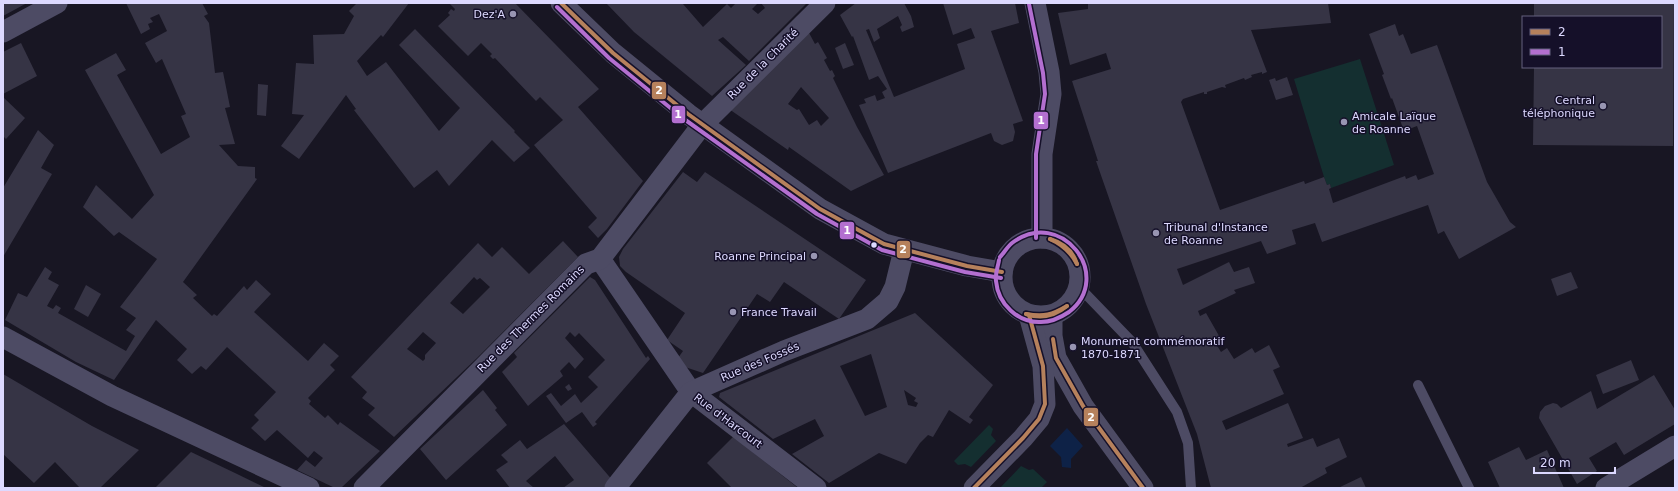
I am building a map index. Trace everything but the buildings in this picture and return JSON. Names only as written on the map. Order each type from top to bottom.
[{"type":"street","points":[[3,32],[57,3]]},
{"type":"street","points":[[561,3],[613,53],[702,124],[820,209],[884,244],[967,266],[1002,272]]},
{"type":"street","name":"Rue de la Charité","points":[[702,124],[825,3]]},
{"type":"street","points":[[1035,3],[1052,94],[1042,154],[1042,238]]},
{"type":"street","name":"Rue des Thermes Romains","points":[[364,488],[586,264],[600,260],[702,124]]},
{"type":"street","points":[[1042,238],[1054,240],[1064,245],[1072,254],[1078,264],[1080,276],[1079,287],[1073,299],[1064,309],[1052,315],[1028,315],[1011,303],[1005,293],[1002,283],[1002,272],[1005,261],[1011,252],[1020,244],[1030,240],[1042,238]]},
{"type":"street","name":"Rue des Fossés","points":[[615,488],[691,392],[784,351],[867,319],[888,301],[895,287],[904,250]]},
{"type":"street","name":"Rue d'Harcourt","points":[[600,260],[691,392],[816,488]]},
{"type":"street","points":[[974,488],[1023,438],[1039,419],[1045,404],[1044,366],[1028,315]]},
{"type":"street","points":[[1052,315],[1052,336],[1056,358],[1083,406],[1143,488]]},
{"type":"street","points":[[3,337],[112,396],[308,488]]},
{"type":"street","points":[[1045,404],[1083,406]]},
{"type":"street","points":[[1606,488],[1675,446]]},
{"type":"lane","points":[[1079,287],[1132,342],[1177,412],[1188,443],[1191,488]]},
{"type":"lane","points":[[1418,385],[1469,488]]},
{"type":"green space","name":"Amicale Laïque de Roanne","points":[[1360,59],[1394,165],[1331,188],[1330,184],[1327,185],[1324,177],[1294,79]]},
{"type":"green space","points":[[989,425],[993,429],[991,435],[996,441],[971,467],[965,464],[958,465],[954,461]]},
{"type":"green space","points":[[1021,466],[1029,470],[1033,469],[1047,482],[1041,488],[1000,488]]},
{"type":"water","points":[[1067,428],[1083,446],[1071,459],[1071,468],[1062,467],[1061,457],[1050,446]]},
{"type":"transit line","name":"2","points":[[561,3],[613,53],[688,114],[820,209],[884,244],[967,266],[1002,272]]},
{"type":"transit line","name":"1","points":[[1029,4],[1043,73],[1045,94],[1036,154],[1036,238]]},
{"type":"transit line","name":"1","points":[[557,7],[609,58],[684,119],[817,214],[882,250],[965,272],[1001,278]]},
{"type":"transit line","name":"1","points":[[999,260],[996,273],[998,289],[1005,304],[1017,316],[1041,322],[1056,319],[1069,312],[1082,297],[1086,281],[1084,265],[1076,250],[1064,239],[1048,233],[1030,234],[1012,243],[1000,257]]},
{"type":"transit line","name":"2","points":[[1050,239],[1067,248],[1073,255],[1077,264]]},
{"type":"transit line","name":"2","points":[[1050,239],[1066,249],[1077,264]]},
{"type":"transit line","name":"2","points":[[1026,314],[1048,314],[1067,306]]},
{"type":"transit line","name":"2","points":[[1026,314],[1032,316],[1048,316],[1067,306]]},
{"type":"transit line","name":"2","points":[[974,488],[1023,438],[1039,419],[1045,404],[1043,366],[1029,315]]},
{"type":"transit line","name":"2","points":[[1053,339],[1056,358],[1083,406],[1143,488]]},
{"type":"place","name":"Dez'A","points":[[513,14]]},
{"type":"place","name":"Central téléphonique","points":[[1603,106]]},
{"type":"place","name":"Amicale Laïque de Roanne","points":[[1344,122]]},
{"type":"place","name":"Tribunal d'Instance de Roanne","points":[[1156,233]]},
{"type":"place","name":"Roanne Principal","points":[[814,256]]},
{"type":"place","name":"France Travail","points":[[733,312]]},
{"type":"place","name":"Monument commémoratif 1870-1871","points":[[1073,347]]}]
